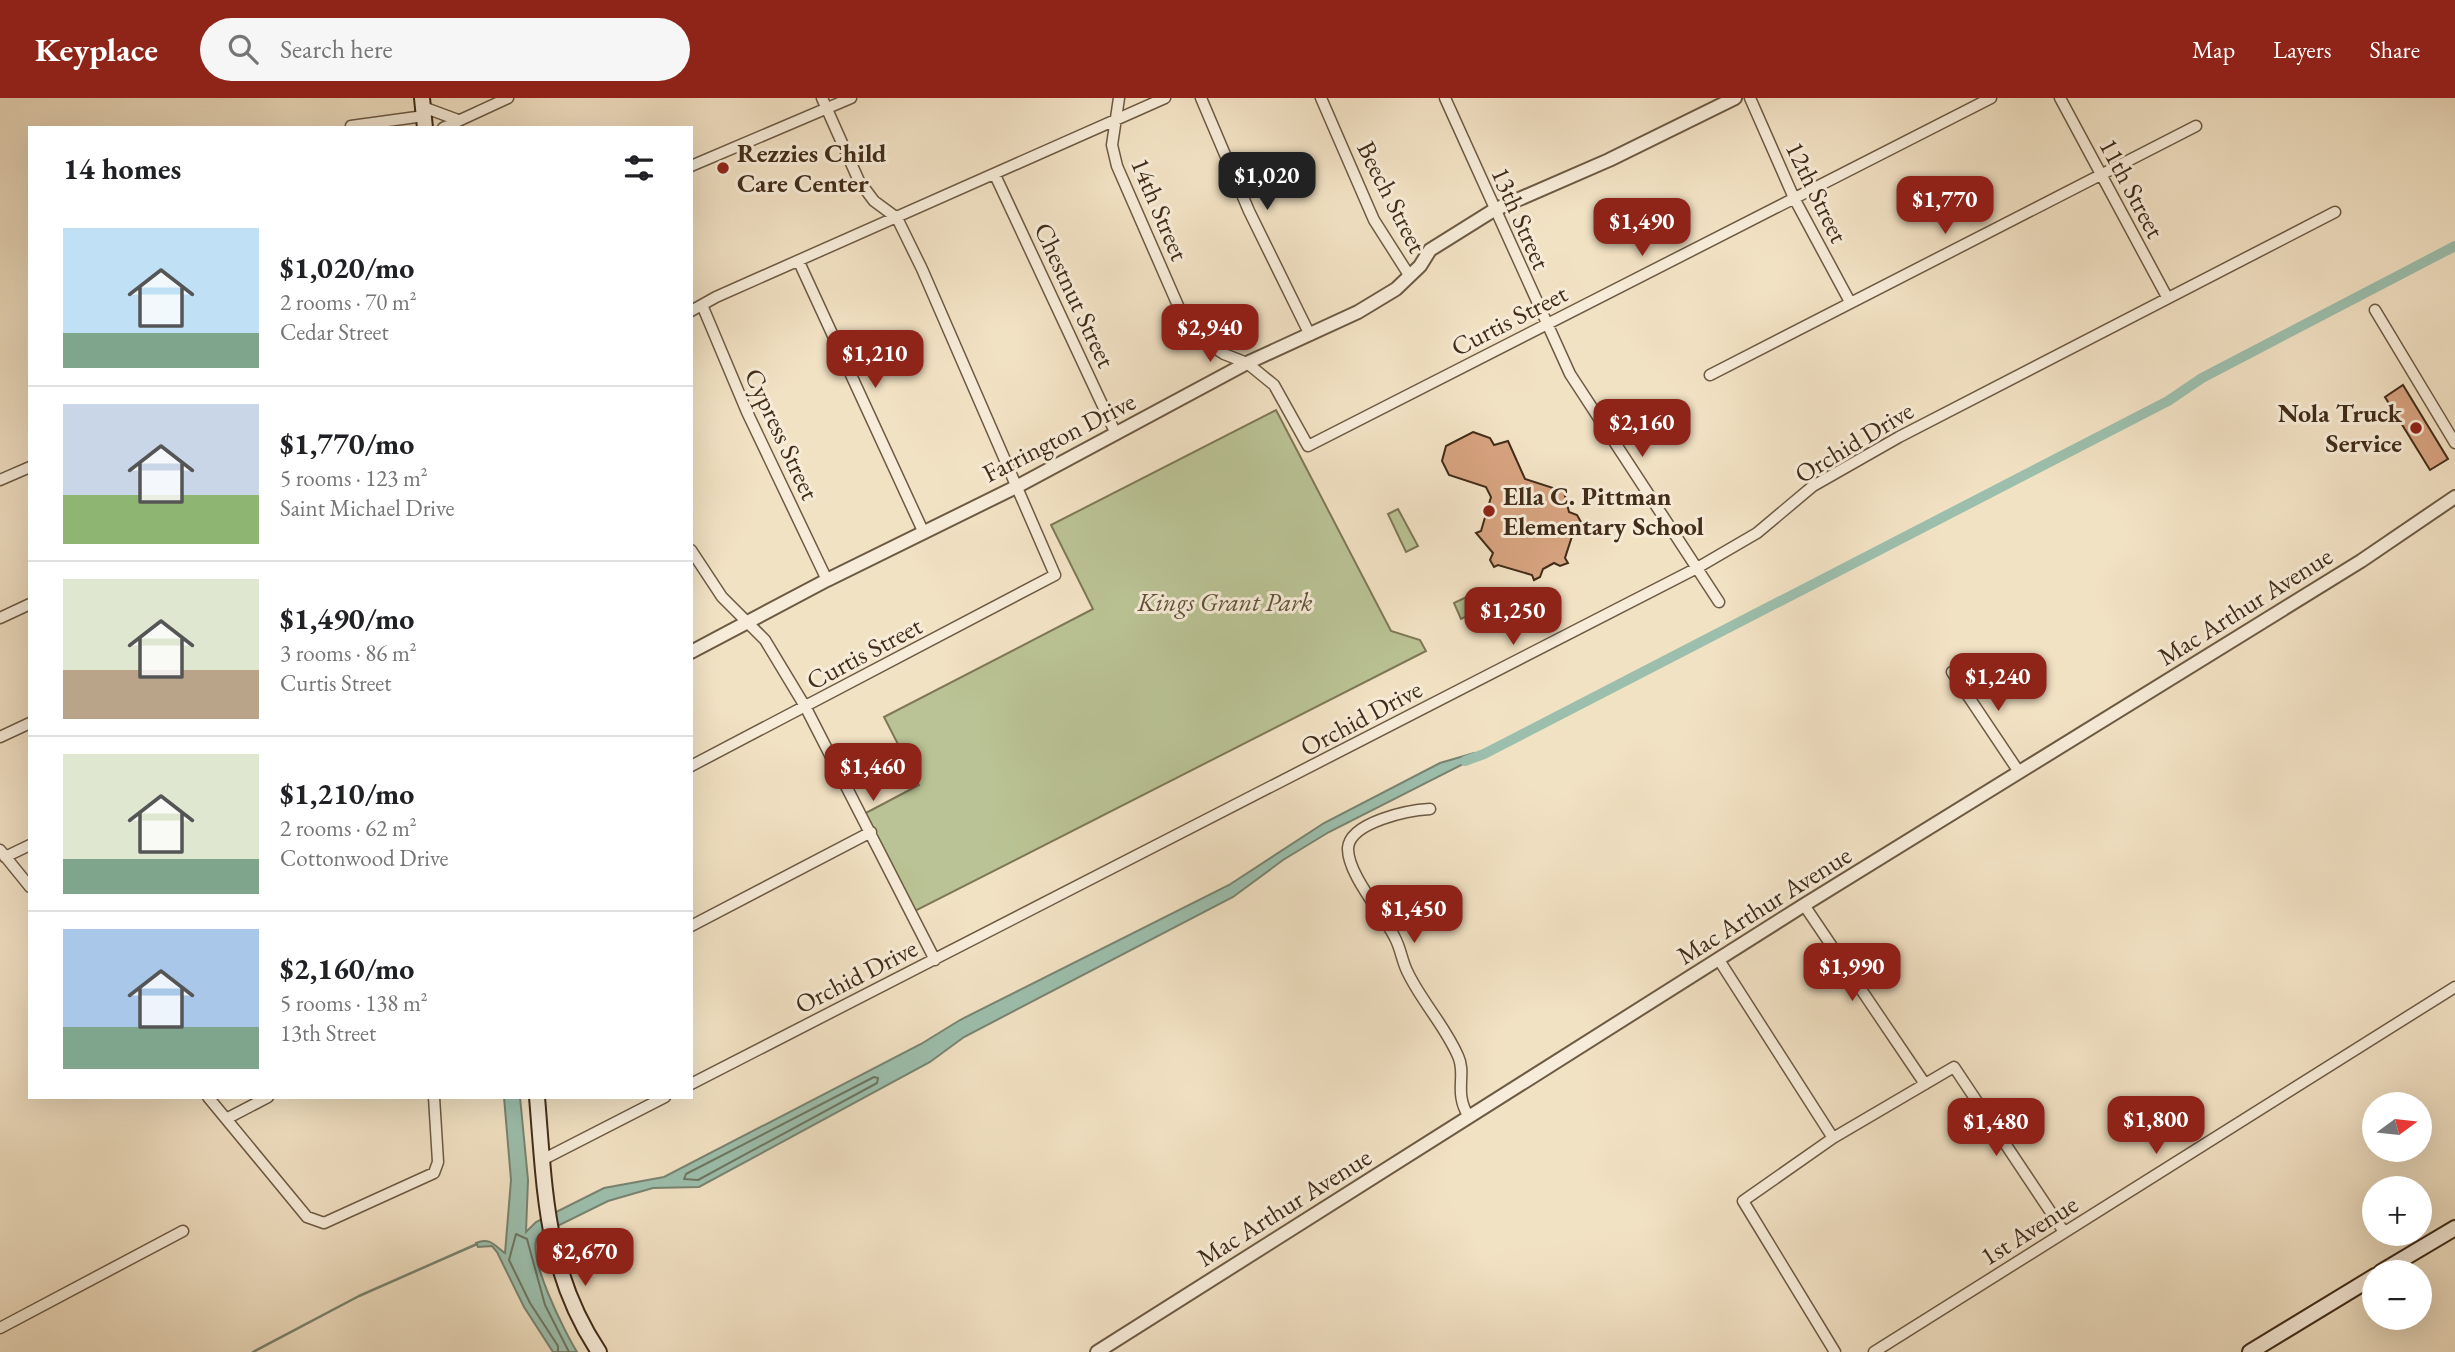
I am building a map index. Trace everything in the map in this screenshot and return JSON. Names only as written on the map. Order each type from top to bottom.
[{"type":"main road","points":[[537,1099],[547,1216],[559,1274],[585,1331],[599,1352]]},
{"type":"main road","points":[[2401,1260],[2455,1228]]},
{"type":"main road","points":[[2250,1352],[2362,1284]]},
{"type":"street","points":[[447,126],[508,98]]},
{"type":"street","points":[[822,98],[859,181],[874,201],[898,218],[1018,486]]},
{"type":"street","points":[[693,165],[851,98]]},
{"type":"street","name":"14th Street","points":[[1119,98],[1112,145],[1116,166],[1183,317],[1204,341],[1224,354],[1247,363],[1274,385],[1308,446]]},
{"type":"street","points":[[693,310],[1165,98]]},
{"type":"street","points":[[1201,98],[1250,211],[1310,335]]},
{"type":"street","name":"Beech Street","points":[[1321,98],[1374,219],[1409,275]]},
{"type":"street","name":"Farrington Drive","points":[[693,651],[923,531],[1018,486],[1247,363],[1368,306],[1396,289],[1430,250],[1494,210],[1609,160],[1734,98]]},
{"type":"street","name":"12th Street","points":[[1750,98],[1794,198],[1850,302]]},
{"type":"street","name":"Curtis Street","points":[[1308,446],[1990,98]]},
{"type":"street","name":"11th Street","points":[[2060,98],[2166,297]]},
{"type":"street","name":"13th Street","points":[[1447,99],[1494,210],[1570,374],[1719,603]]},
{"type":"street","points":[[351,126],[421,113],[458,120]]},
{"type":"street","points":[[1710,375],[2196,126]]},
{"type":"street","name":"Chestnut Street","points":[[995,174],[1116,434]]},
{"type":"street","name":"Orchid Drive","points":[[693,1083],[1697,568],[1757,533],[1813,486],[1899,437],[2335,212]]},
{"type":"street","points":[[799,262],[923,531]]},
{"type":"street","name":"Cypress Street","points":[[702,305],[747,412],[827,580]]},
{"type":"street","points":[[2375,310],[2455,443]]},
{"type":"street","points":[[0,480],[28,468]]},
{"type":"street","name":"Curtis Street","points":[[693,765],[1055,575],[1018,486]]},
{"type":"street","name":"Mac Arthur Avenue","points":[[1097,1352],[1804,905],[2361,561],[2455,497]]},
{"type":"street","points":[[693,553],[722,597],[765,640],[806,708],[913,912],[935,960]]},
{"type":"street","points":[[0,618],[28,605]]},
{"type":"street","points":[[1952,672],[2019,772]]},
{"type":"street","points":[[0,737],[28,724]]},
{"type":"street","points":[[1430,809],[1394,815],[1362,829],[1352,837],[1348,848],[1356,872],[1395,938],[1408,973],[1460,1059],[1459,1095],[1469,1117]]},
{"type":"street","points":[[693,925],[871,832]]},
{"type":"street","points":[[28,846],[3,854],[28,885]]},
{"type":"street","points":[[1804,905],[1924,1084]]},
{"type":"street","points":[[1719,960],[1833,1138]]},
{"type":"street","name":"1st Avenue","points":[[1874,1352],[2455,987]]},
{"type":"street","points":[[1835,1352],[1743,1201],[1833,1138],[1954,1067],[2064,1232]]},
{"type":"street","points":[[210,1099],[307,1217],[324,1223],[434,1173],[438,1162],[434,1099]]},
{"type":"street","points":[[226,1119],[264,1099]]},
{"type":"street","points":[[542,1160],[661,1099]]},
{"type":"street","points":[[0,1328],[183,1231]]},
{"type":"green space","name":"Kings Grant Park","points":[[1276,410],[1391,631],[1420,640],[1426,651],[913,912],[862,815],[919,785],[884,717],[1093,609],[1051,525]]},
{"type":"green space","points":[[1398,509],[1418,546],[1406,552],[1388,514]]},
{"type":"green space","points":[[1481,590],[1489,606],[1461,619],[1454,603]]},
{"type":"water","points":[[1474,753],[1475,758],[1329,832],[1283,860],[1233,897],[964,1037],[930,1062],[699,1187],[653,1188],[608,1201],[539,1235],[536,1244],[541,1274],[577,1352],[553,1352],[524,1307],[497,1252],[492,1246],[478,1247],[476,1243],[486,1241],[505,1253],[511,1180],[504,1099],[520,1099],[528,1180],[526,1232],[536,1222],[604,1188],[664,1177],[921,1044],[960,1020],[1229,885],[1324,823],[1440,763]]},
{"type":"building","name":"Nola Truck Service","points":[[2403,385],[2448,459],[2430,470],[2385,397]]},
{"type":"building","name":"Ella C. Pittman Elementary School","points":[[1473,432],[1490,438],[1494,445],[1508,441],[1525,479],[1559,490],[1563,488],[1569,512],[1577,515],[1581,522],[1576,524],[1565,558],[1568,563],[1560,566],[1554,563],[1543,569],[1540,577],[1534,580],[1532,575],[1498,565],[1494,567],[1490,560],[1493,553],[1476,533],[1481,531],[1491,497],[1486,487],[1449,475],[1442,461],[1446,446]]},
{"type":"waterway","points":[[1465,761],[1484,754],[2168,401],[2202,378],[2455,246]]},
{"type":"waterway","points":[[253,1352],[359,1296],[477,1244]]},
{"type":"place","name":"Rezzies Child Care Center","points":[[723,168]]},
{"type":"place","name":"Nola Truck Service","points":[[2416,428]]},
{"type":"place","name":"Ella C. Pittman Elementary School","points":[[1489,511]]}]
